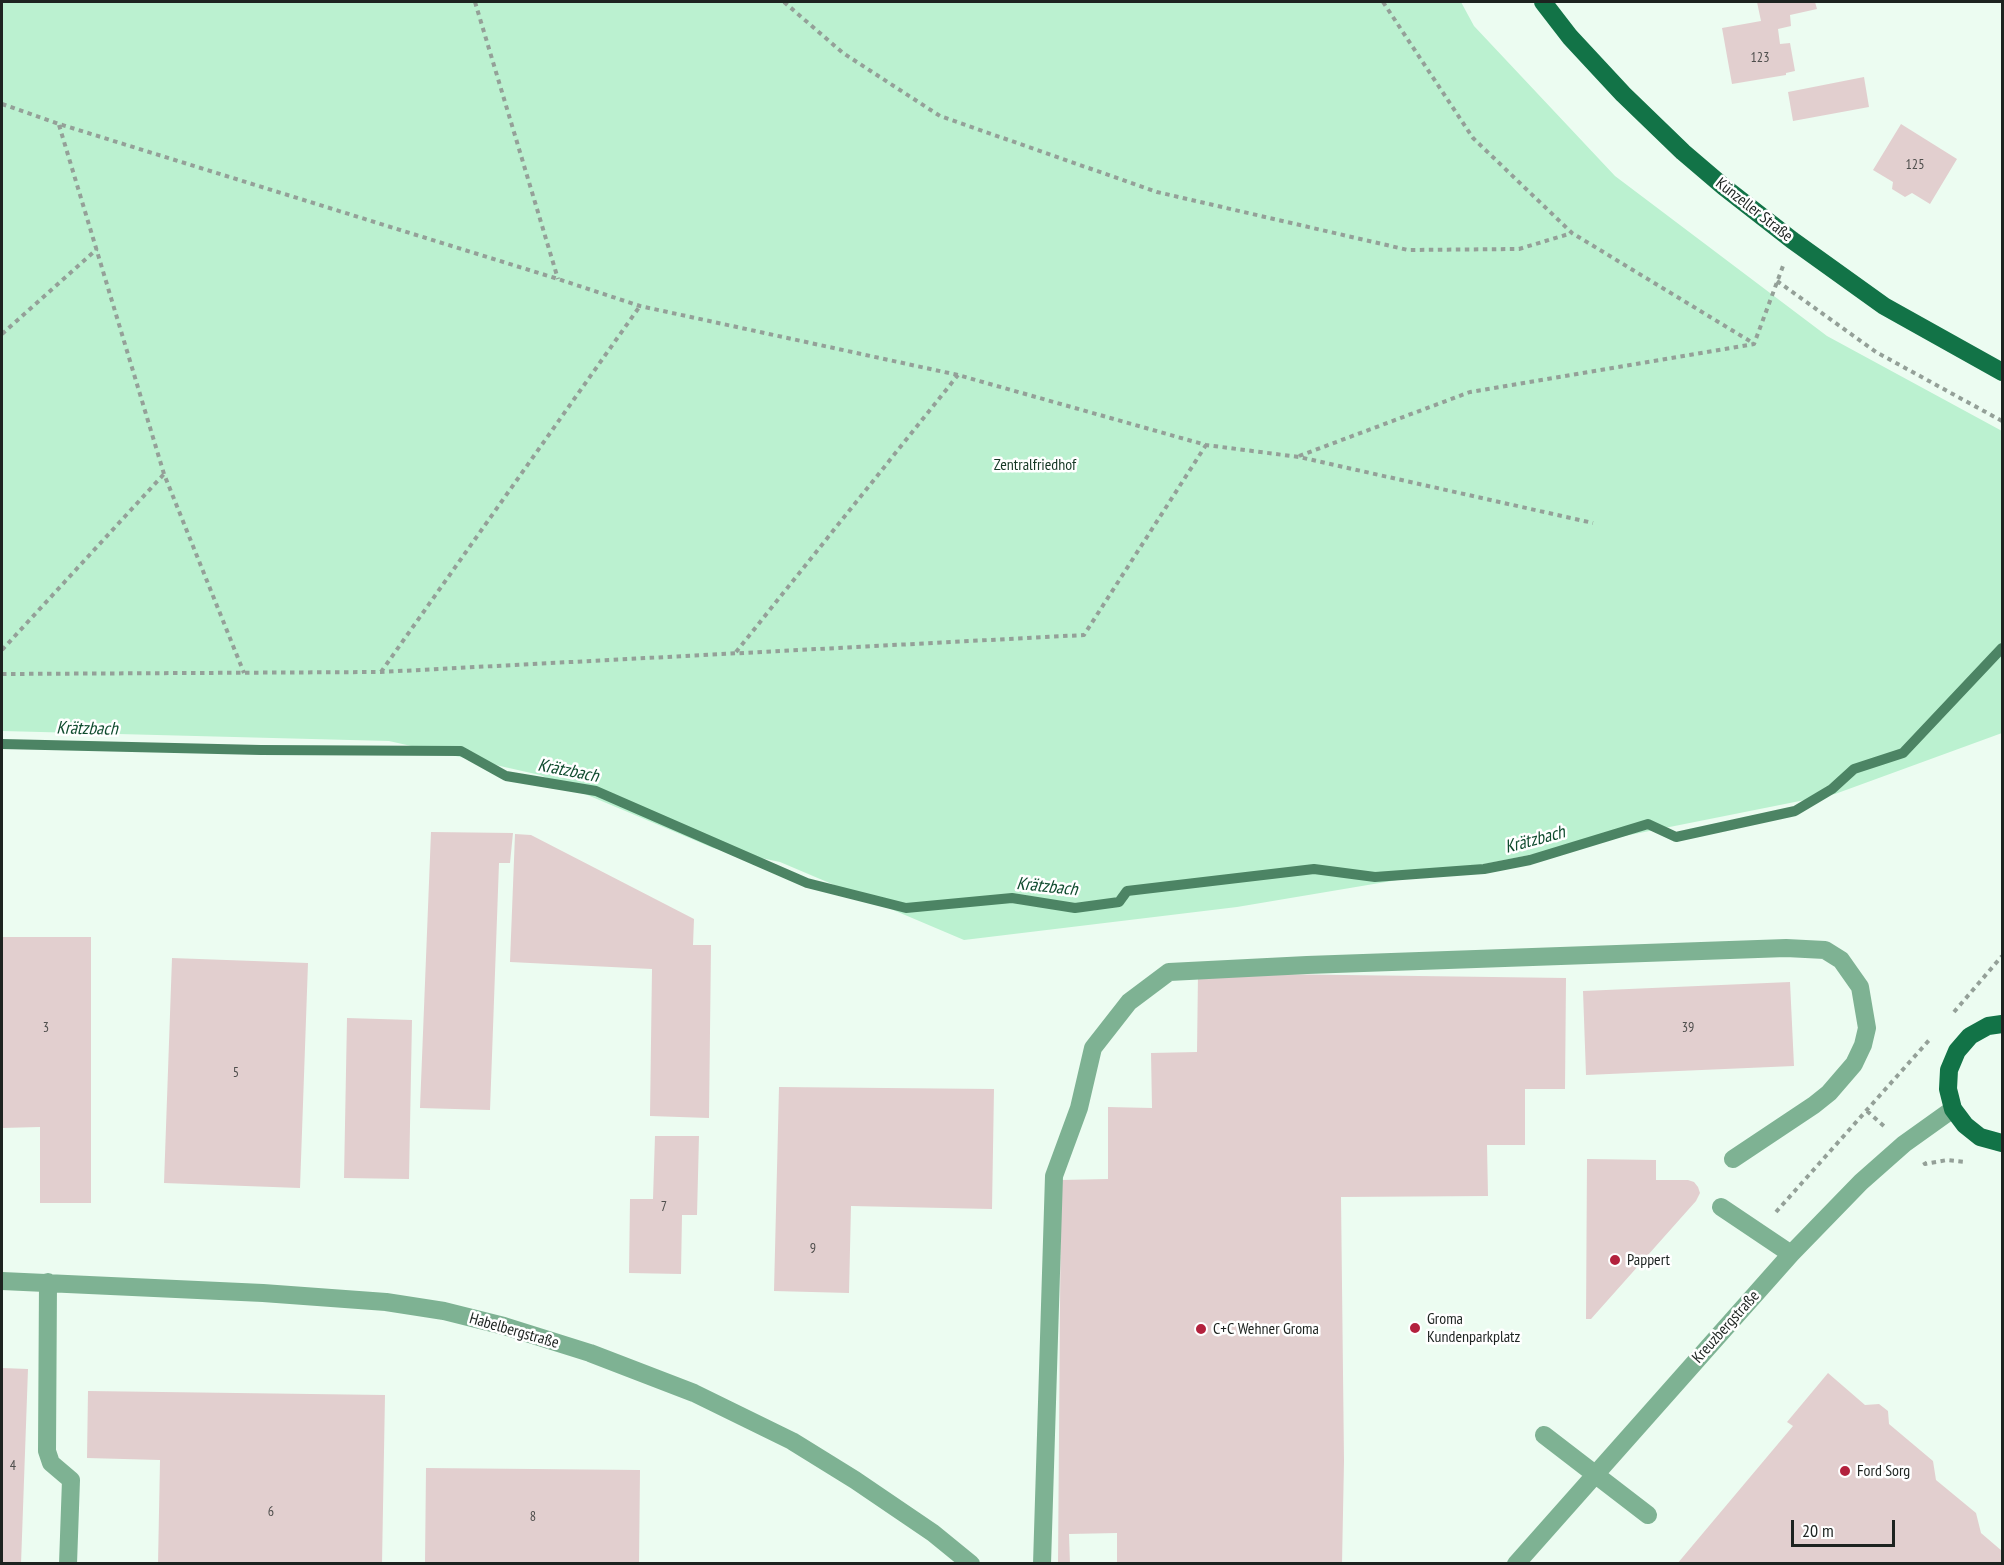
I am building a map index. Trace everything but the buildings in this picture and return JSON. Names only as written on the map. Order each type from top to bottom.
[{"type":"main road","name":"Künzeller Straße","points":[[1543,2],[1570,37],[1623,94],[1683,153],[1724,187],[1792,240],[1884,306],[2002,372]]},
{"type":"main road","points":[[2000,1021],[1970,1036],[1957,1051],[1949,1070],[1948,1089],[1953,1109],[1965,1125],[1980,1137],[2002,1143]]},
{"type":"street","points":[[1042,1563],[1054,1176],[1079,1108],[1093,1048],[1130,1002],[1169,972],[1307,964],[1786,948],[1825,950],[1841,960],[1860,987],[1867,1028],[1863,1045],[1854,1064],[1829,1093],[1733,1159]]},
{"type":"street","name":"Kreuzbergstraße","points":[[1516,1563],[1791,1254],[1861,1182],[1904,1144],[1953,1109]]},
{"type":"street","points":[[1721,1207],[1791,1254]]},
{"type":"street","name":"Habelbergstraße","points":[[2,1281],[263,1293],[386,1302],[444,1311],[504,1326],[590,1353],[694,1393],[792,1442],[855,1480],[933,1533],[971,1563]]},
{"type":"street","points":[[48,1282],[47,1451],[51,1463],[71,1480],[68,1563]]},
{"type":"street","points":[[1544,1435],[1648,1515]]},
{"type":"path","points":[[475,2],[558,279]]},
{"type":"path","points":[[784,2],[843,53],[940,116],[1157,192],[1408,250],[1519,249],[1572,233]]},
{"type":"path","points":[[1383,2],[1473,138],[1572,233],[1754,344]]},
{"type":"path","points":[[2,104],[59,124],[640,306],[958,375],[1206,444],[1299,456],[1593,523]]},
{"type":"path","points":[[59,124],[164,474],[244,673]]},
{"type":"path","points":[[2,334],[97,249]]},
{"type":"path","points":[[1754,344],[1777,281],[1876,352],[2002,420]]},
{"type":"path","points":[[381,672],[640,306]]},
{"type":"path","points":[[1299,456],[1470,392],[1754,344]]},
{"type":"path","points":[[736,653],[958,375]]},
{"type":"path","points":[[2,674],[381,672],[1084,635],[1206,444]]},
{"type":"path","points":[[2,650],[164,474]]},
{"type":"path","points":[[1953,1014],[2002,956]]},
{"type":"path","points":[[1757,1232],[1937,1031]]},
{"type":"path","points":[[1867,1111],[1879,1121]]},
{"type":"path","points":[[1925,1164],[1947,1160],[1970,1162]]},
{"type":"green space","name":"Zentralfriedhof","points":[[2,2],[1461,2],[1474,26],[1615,176],[1827,336],[2002,431],[2002,733],[1835,794],[1439,873],[1237,907],[964,940],[780,862],[713,848],[540,775],[389,741],[2,731]]},
{"type":"waterway","name":"Krätzbach","points":[[2,744],[261,750],[461,751],[506,776],[596,791],[807,883],[906,908],[1012,898],[1075,908],[1119,902],[1127,891],[1314,869],[1375,877],[1484,869],[1530,860],[1648,824],[1676,837],[1795,811],[1832,789],[1854,769],[1903,753],[2002,648]]},
{"type":"place","name":"Pappert","points":[[1615,1260]]},
{"type":"place","name":"Groma Kundenparkplatz","points":[[1415,1328]]},
{"type":"place","name":"C+C Wehner Groma","points":[[1201,1329]]},
{"type":"place","name":"Ford Sorg","points":[[1845,1471]]}]
